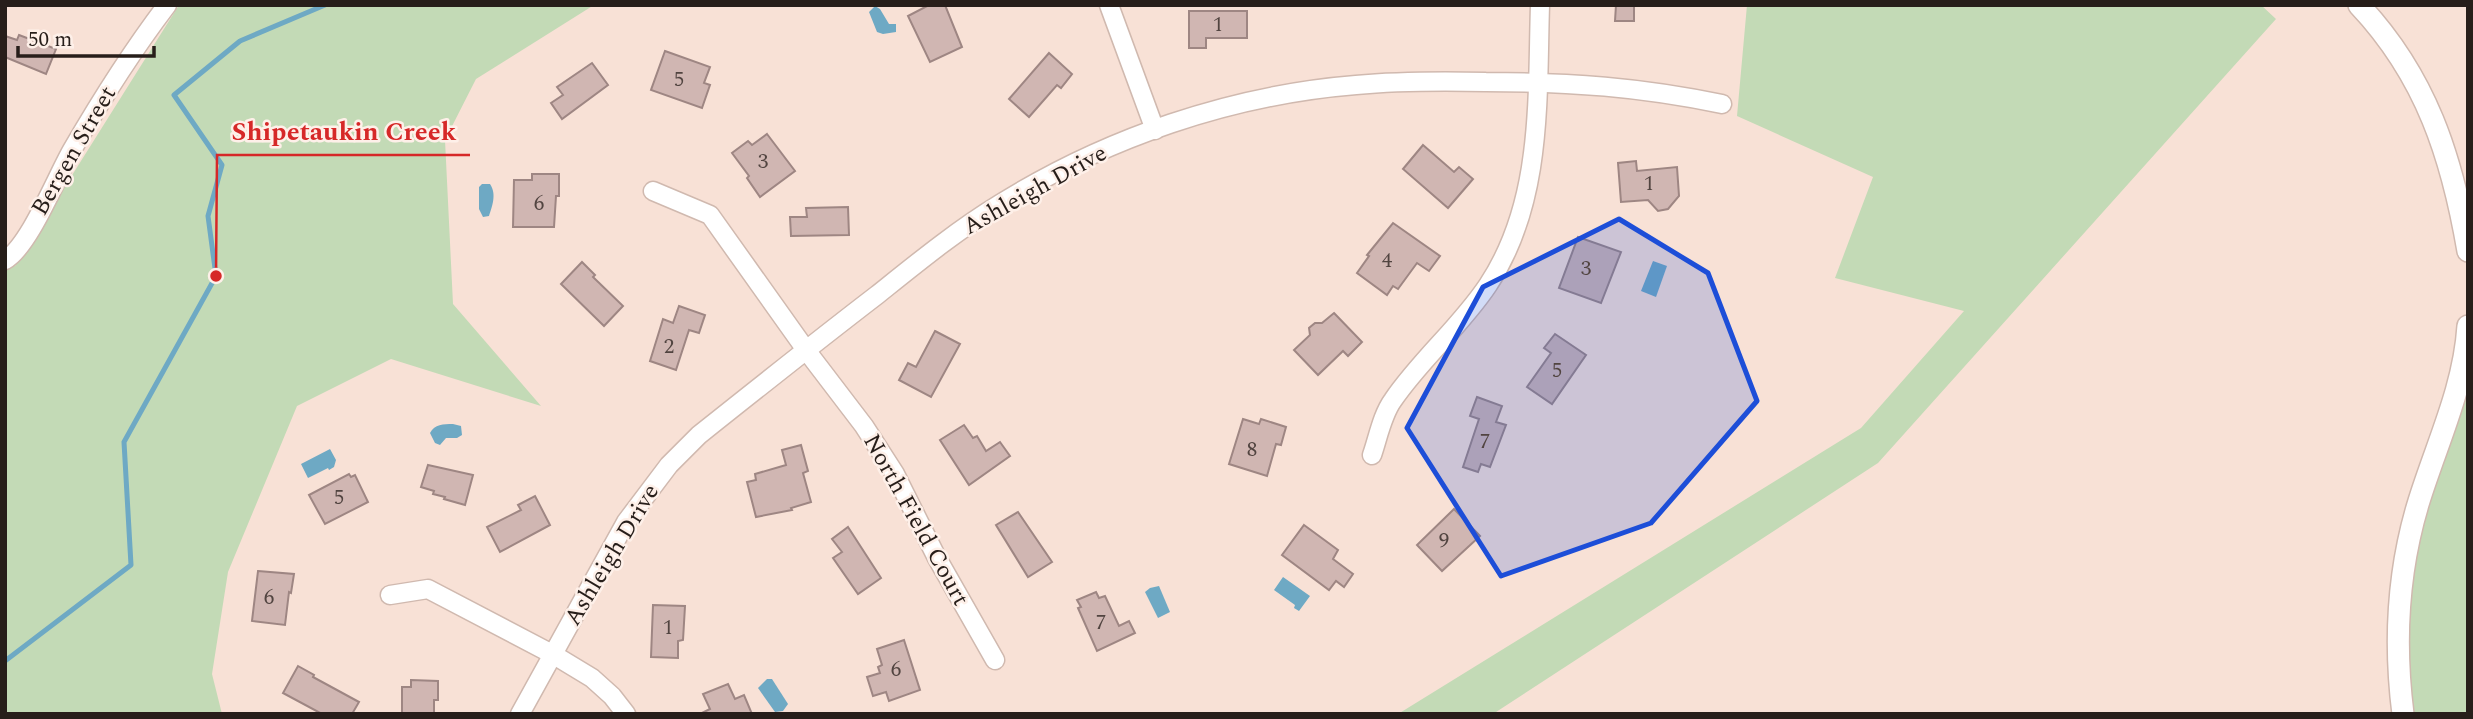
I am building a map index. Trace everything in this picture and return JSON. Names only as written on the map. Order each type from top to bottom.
[{"type":"street","name":"Bergen Street","points":[[5,260],[20,248],[70,152],[110,87],[167,5]]},
{"type":"street","points":[[1109,5],[1155,130]]},
{"type":"street","points":[[1372,455],[1391,402],[1467,314],[1489,284],[1507,251],[1520,217],[1534,155],[1540,5]]},
{"type":"street","points":[[2359,5],[2395,49],[2434,118],[2459,202],[2468,251]]},
{"type":"street","name":"Ashleigh Drive","points":[[520,714],[626,522],[669,465],[699,435],[952,236],[1000,204],[1050,176],[1102,150],[1225,108],[1296,93],[1353,85],[1411,81],[1618,86],[1722,104]]},
{"type":"street","points":[[2449,163],[2468,184]]},
{"type":"street","name":"North Field Court","points":[[653,191],[710,215],[864,426],[895,474],[937,558],[996,660]]},
{"type":"street","points":[[2403,714],[2398,643],[2400,598],[2408,545],[2419,502],[2450,416],[2468,326]]},
{"type":"street","points":[[390,595],[428,589],[592,678],[612,696],[626,714]]},
{"type":"highlighted area","points":[[1619,219],[1708,273],[1757,401],[1651,523],[1501,576],[1407,428],[1483,287]]},
{"type":"green space","points":[[179,5],[594,5],[476,79],[445,140],[453,304],[541,406],[391,359],[297,406],[228,572],[212,674],[222,714],[5,714],[5,267],[15,266]]},
{"type":"green space","points":[[1747,5],[2261,5],[2276,19],[1878,463],[1493,714],[1398,714],[1861,428],[1964,311],[1835,278],[1873,177],[1737,116]]},
{"type":"green space","points":[[2468,326],[2468,714],[2403,714],[2400,598]]},
{"type":"water","points":[[875,6],[880,9],[889,24],[896,24],[896,32],[877,32],[869,12]]},
{"type":"water","points":[[482,184],[490,184],[494,196],[489,216],[483,217],[479,209],[479,187]]},
{"type":"water","points":[[1653,261],[1667,266],[1656,297],[1641,291]]},
{"type":"water","points":[[440,425],[461,426],[462,435],[446,438],[440,445],[435,443],[430,433],[432,430]]},
{"type":"water","points":[[330,449],[336,460],[334,467],[308,478],[301,464]]},
{"type":"water","points":[[1283,577],[1310,596],[1299,611],[1274,590]]},
{"type":"water","points":[[1159,586],[1170,612],[1158,618],[1145,592]]},
{"type":"water","points":[[767,679],[772,679],[788,704],[783,711],[775,712],[758,688]]},
{"type":"building","points":[[929,5],[945,5],[962,47],[930,62],[908,16]]},
{"type":"building","points":[[1616,5],[1634,5],[1634,21],[1615,21]]},
{"type":"building","points":[[1189,11],[1247,11],[1247,38],[1206,38],[1206,48],[1189,48]]},
{"type":"building","points":[[19,35],[56,49],[46,74],[5,57],[5,36],[17,40]]},
{"type":"building","points":[[665,51],[710,67],[704,83],[710,85],[702,108],[651,90]]},
{"type":"building","points":[[1049,53],[1072,74],[1061,88],[1057,85],[1029,117],[1009,99]]},
{"type":"building","points":[[592,63],[608,85],[562,119],[551,103],[563,95],[557,87]]},
{"type":"building","points":[[767,134],[795,171],[760,197],[732,153],[748,141],[752,145]]},
{"type":"building","points":[[1423,145],[1454,172],[1459,167],[1473,179],[1448,208],[1403,169]]},
{"type":"building","points":[[1636,161],[1637,171],[1677,167],[1679,196],[1668,209],[1658,211],[1648,200],[1621,202],[1618,163]]},
{"type":"building","points":[[532,174],[559,174],[554,227],[513,227],[514,180],[532,180]]},
{"type":"building","points":[[848,207],[849,235],[791,236],[790,217],[807,217],[806,208]]},
{"type":"building","points":[[1393,223],[1440,256],[1429,271],[1417,263],[1398,289],[1393,286],[1387,295],[1357,273],[1369,256],[1367,255]]},
{"type":"building","points":[[1578,237],[1621,252],[1601,303],[1559,288]]},
{"type":"building","points":[[582,262],[595,275],[593,277],[623,306],[604,326],[561,284]]},
{"type":"building","points":[[679,306],[705,315],[699,333],[689,330],[676,370],[650,361],[663,319],[673,323]]},
{"type":"building","points":[[1334,313],[1362,342],[1348,356],[1343,351],[1318,375],[1294,350],[1310,335],[1309,328],[1315,323],[1322,323]]},
{"type":"building","points":[[935,331],[960,344],[931,397],[899,380],[908,363],[916,367]]},
{"type":"building","points":[[1555,334],[1586,355],[1552,404],[1527,387],[1551,353],[1544,348]]},
{"type":"building","points":[[1477,397],[1502,406],[1496,422],[1506,425],[1490,467],[1481,464],[1478,472],[1463,467],[1479,419],[1470,416]]},
{"type":"building","points":[[1243,419],[1259,424],[1261,419],[1286,427],[1281,445],[1276,444],[1267,476],[1229,464]]},
{"type":"building","points":[[964,425],[973,438],[977,436],[986,451],[1000,442],[1010,456],[969,485],[940,440]]},
{"type":"building","points":[[801,445],[808,471],[803,473],[811,502],[791,508],[792,510],[756,517],[747,482],[756,480],[755,474],[786,465],[782,450]]},
{"type":"building","points":[[428,465],[473,475],[465,505],[444,499],[445,497],[433,494],[434,491],[421,487]]},
{"type":"building","points":[[349,474],[351,477],[355,475],[368,502],[325,524],[309,495]]},
{"type":"building","points":[[535,496],[550,525],[500,552],[487,527],[521,510],[518,505]]},
{"type":"building","points":[[1454,509],[1480,536],[1442,571],[1417,545]]},
{"type":"building","points":[[1018,512],[1052,562],[1028,577],[996,525]]},
{"type":"building","points":[[1304,525],[1338,550],[1333,559],[1353,574],[1344,587],[1336,581],[1329,590],[1282,555]]},
{"type":"building","points":[[848,527],[881,578],[858,594],[833,558],[842,552],[832,539]]},
{"type":"building","points":[[258,571],[294,574],[285,625],[252,621]]},
{"type":"building","points":[[1096,592],[1099,598],[1105,596],[1119,626],[1129,621],[1135,633],[1097,651],[1077,600]]},
{"type":"building","points":[[653,605],[685,606],[683,640],[678,641],[678,658],[651,657]]},
{"type":"building","points":[[904,640],[920,690],[889,701],[886,692],[873,696],[867,677],[880,673],[878,667],[882,665],[877,649]]},
{"type":"building","points":[[298,666],[359,702],[352,714],[322,714],[283,693]]},
{"type":"building","points":[[411,680],[438,681],[438,700],[434,700],[434,714],[402,714],[402,687],[411,687]]},
{"type":"building","points":[[728,684],[735,699],[744,695],[752,714],[700,714],[710,709],[703,694]]},
{"type":"waterway","points":[[5,661],[131,565],[124,442],[216,276],[208,216],[222,165],[174,95],[240,41],[325,5]]},
{"type":"place","name":"Shipetaukin Creek","points":[[216,276]]}]
